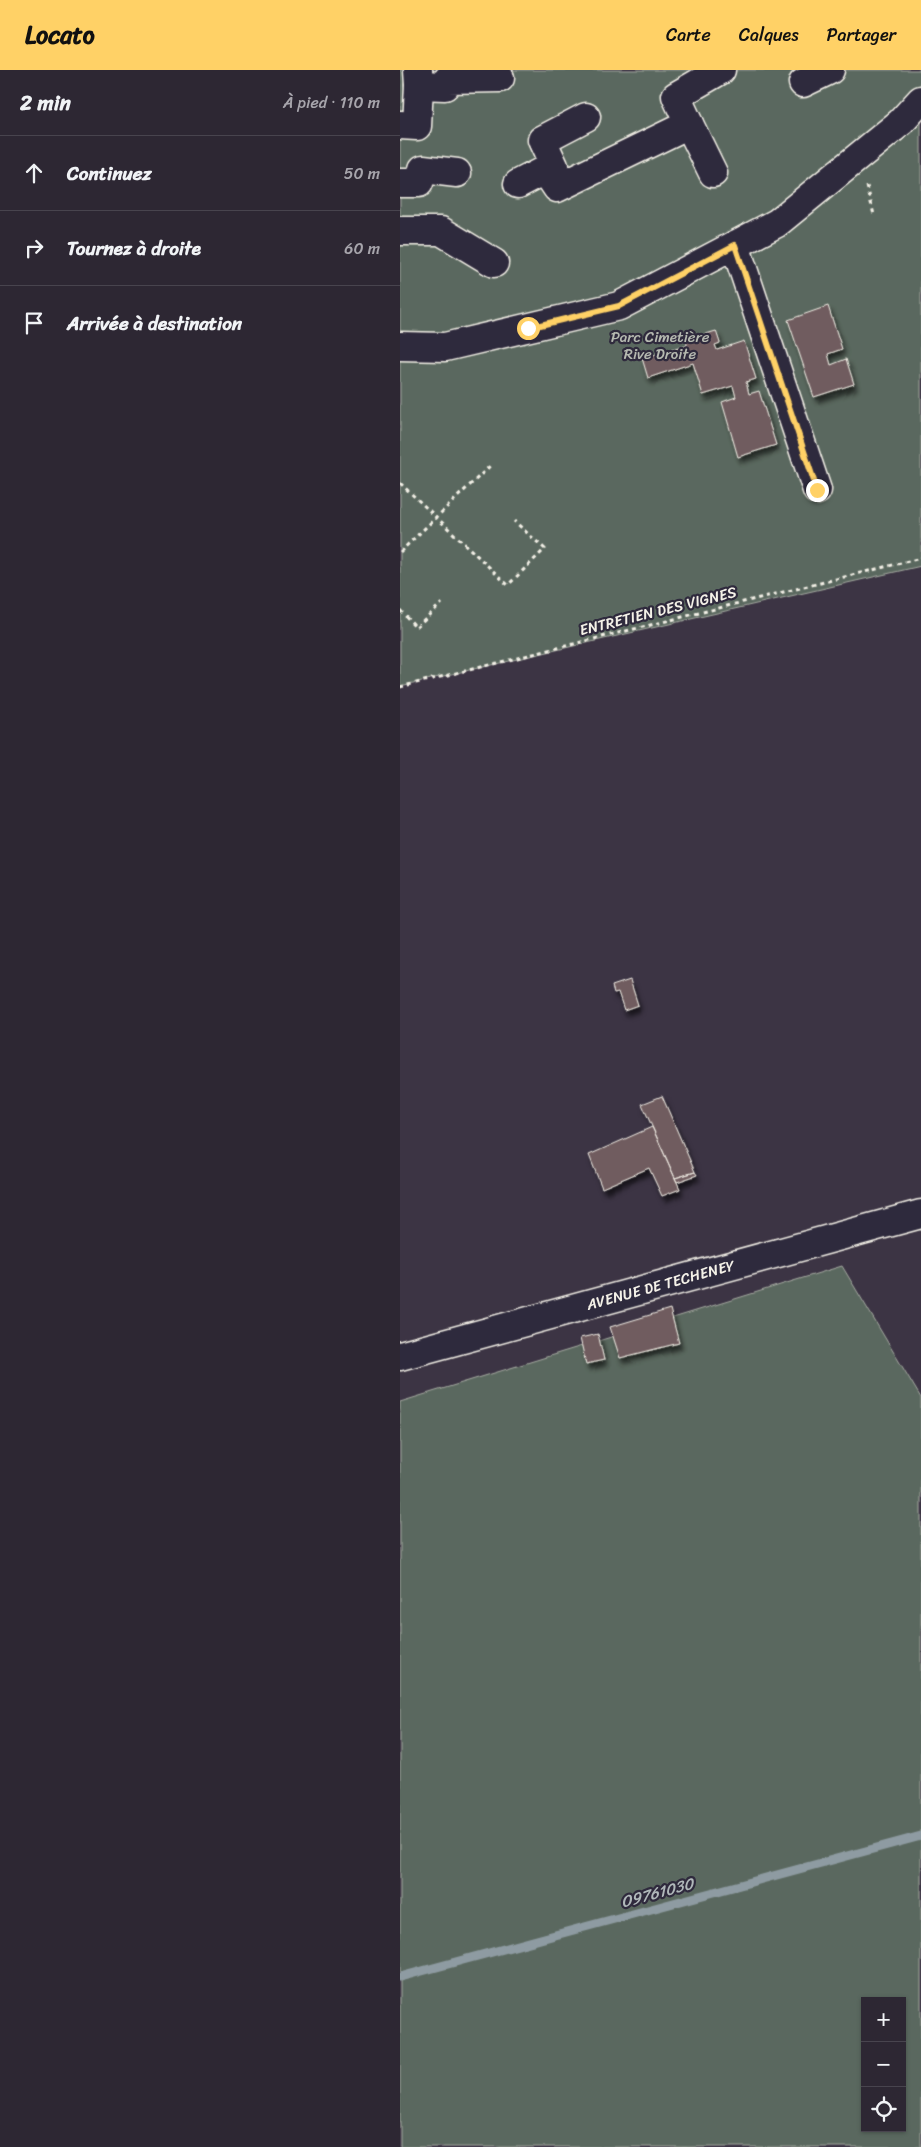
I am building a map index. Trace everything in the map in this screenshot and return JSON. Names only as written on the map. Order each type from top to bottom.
[{"type":"street","points":[[713,173],[676,96],[722,70]]},
{"type":"street","points":[[803,84],[830,70]]},
{"type":"street","points":[[400,125],[417,126],[418,77],[445,86],[448,79],[500,78]]},
{"type":"street","points":[[400,346],[445,347],[619,306],[777,224],[901,122],[921,100]]},
{"type":"street","points":[[518,184],[554,166],[542,140],[586,117]]},
{"type":"street","points":[[545,170],[557,188],[689,124]]},
{"type":"street","points":[[400,183],[419,184],[423,169],[457,173]]},
{"type":"street","points":[[400,231],[441,232],[494,263]]},
{"type":"street","points":[[735,245],[817,490]]},
{"type":"street","name":"AVENUE DE TECHENEY","points":[[400,1356],[921,1214]]},
{"type":"path","points":[[400,552],[492,464]]},
{"type":"path","points":[[400,483],[508,585],[545,549],[514,521]]},
{"type":"path","name":"ENTRETIEN DES VIGNES","points":[[400,687],[921,558]]},
{"type":"path","points":[[400,610],[416,627],[442,603]]},
{"type":"green space","name":"Parc Cimetière Rive Droite","points":[[400,70],[921,70],[921,566],[400,686]]},
{"type":"green space","points":[[842,1266],[921,1398],[921,2147],[400,2147],[400,1402]]},
{"type":"building","points":[[828,306],[842,349],[828,354],[831,365],[846,359],[854,384],[814,397],[788,320]]},
{"type":"building","points":[[716,331],[720,343],[715,345],[717,350],[744,341],[756,379],[746,382],[749,394],[759,391],[776,445],[738,457],[722,402],[736,397],[733,386],[703,395],[693,363],[648,378],[642,358],[686,346],[686,340]]},
{"type":"building","points":[[630,980],[638,1005],[624,1010],[618,992],[614,993],[612,986]]},
{"type":"building","points":[[662,1096],[695,1172],[675,1178],[642,1104]]},
{"type":"building","points":[[652,1127],[680,1189],[662,1196],[649,1168],[602,1188],[589,1155]]},
{"type":"building","points":[[695,1172],[697,1175],[677,1182],[675,1178]]},
{"type":"building","points":[[670,1309],[679,1343],[620,1358],[610,1327]]},
{"type":"building","points":[[598,1334],[604,1360],[586,1364],[580,1338]]},
{"type":"waterway","name":"O9761030","points":[[400,1977],[921,1836]]},
{"type":"route","points":[[528,328],[619,306],[735,245],[817,490]]}]
